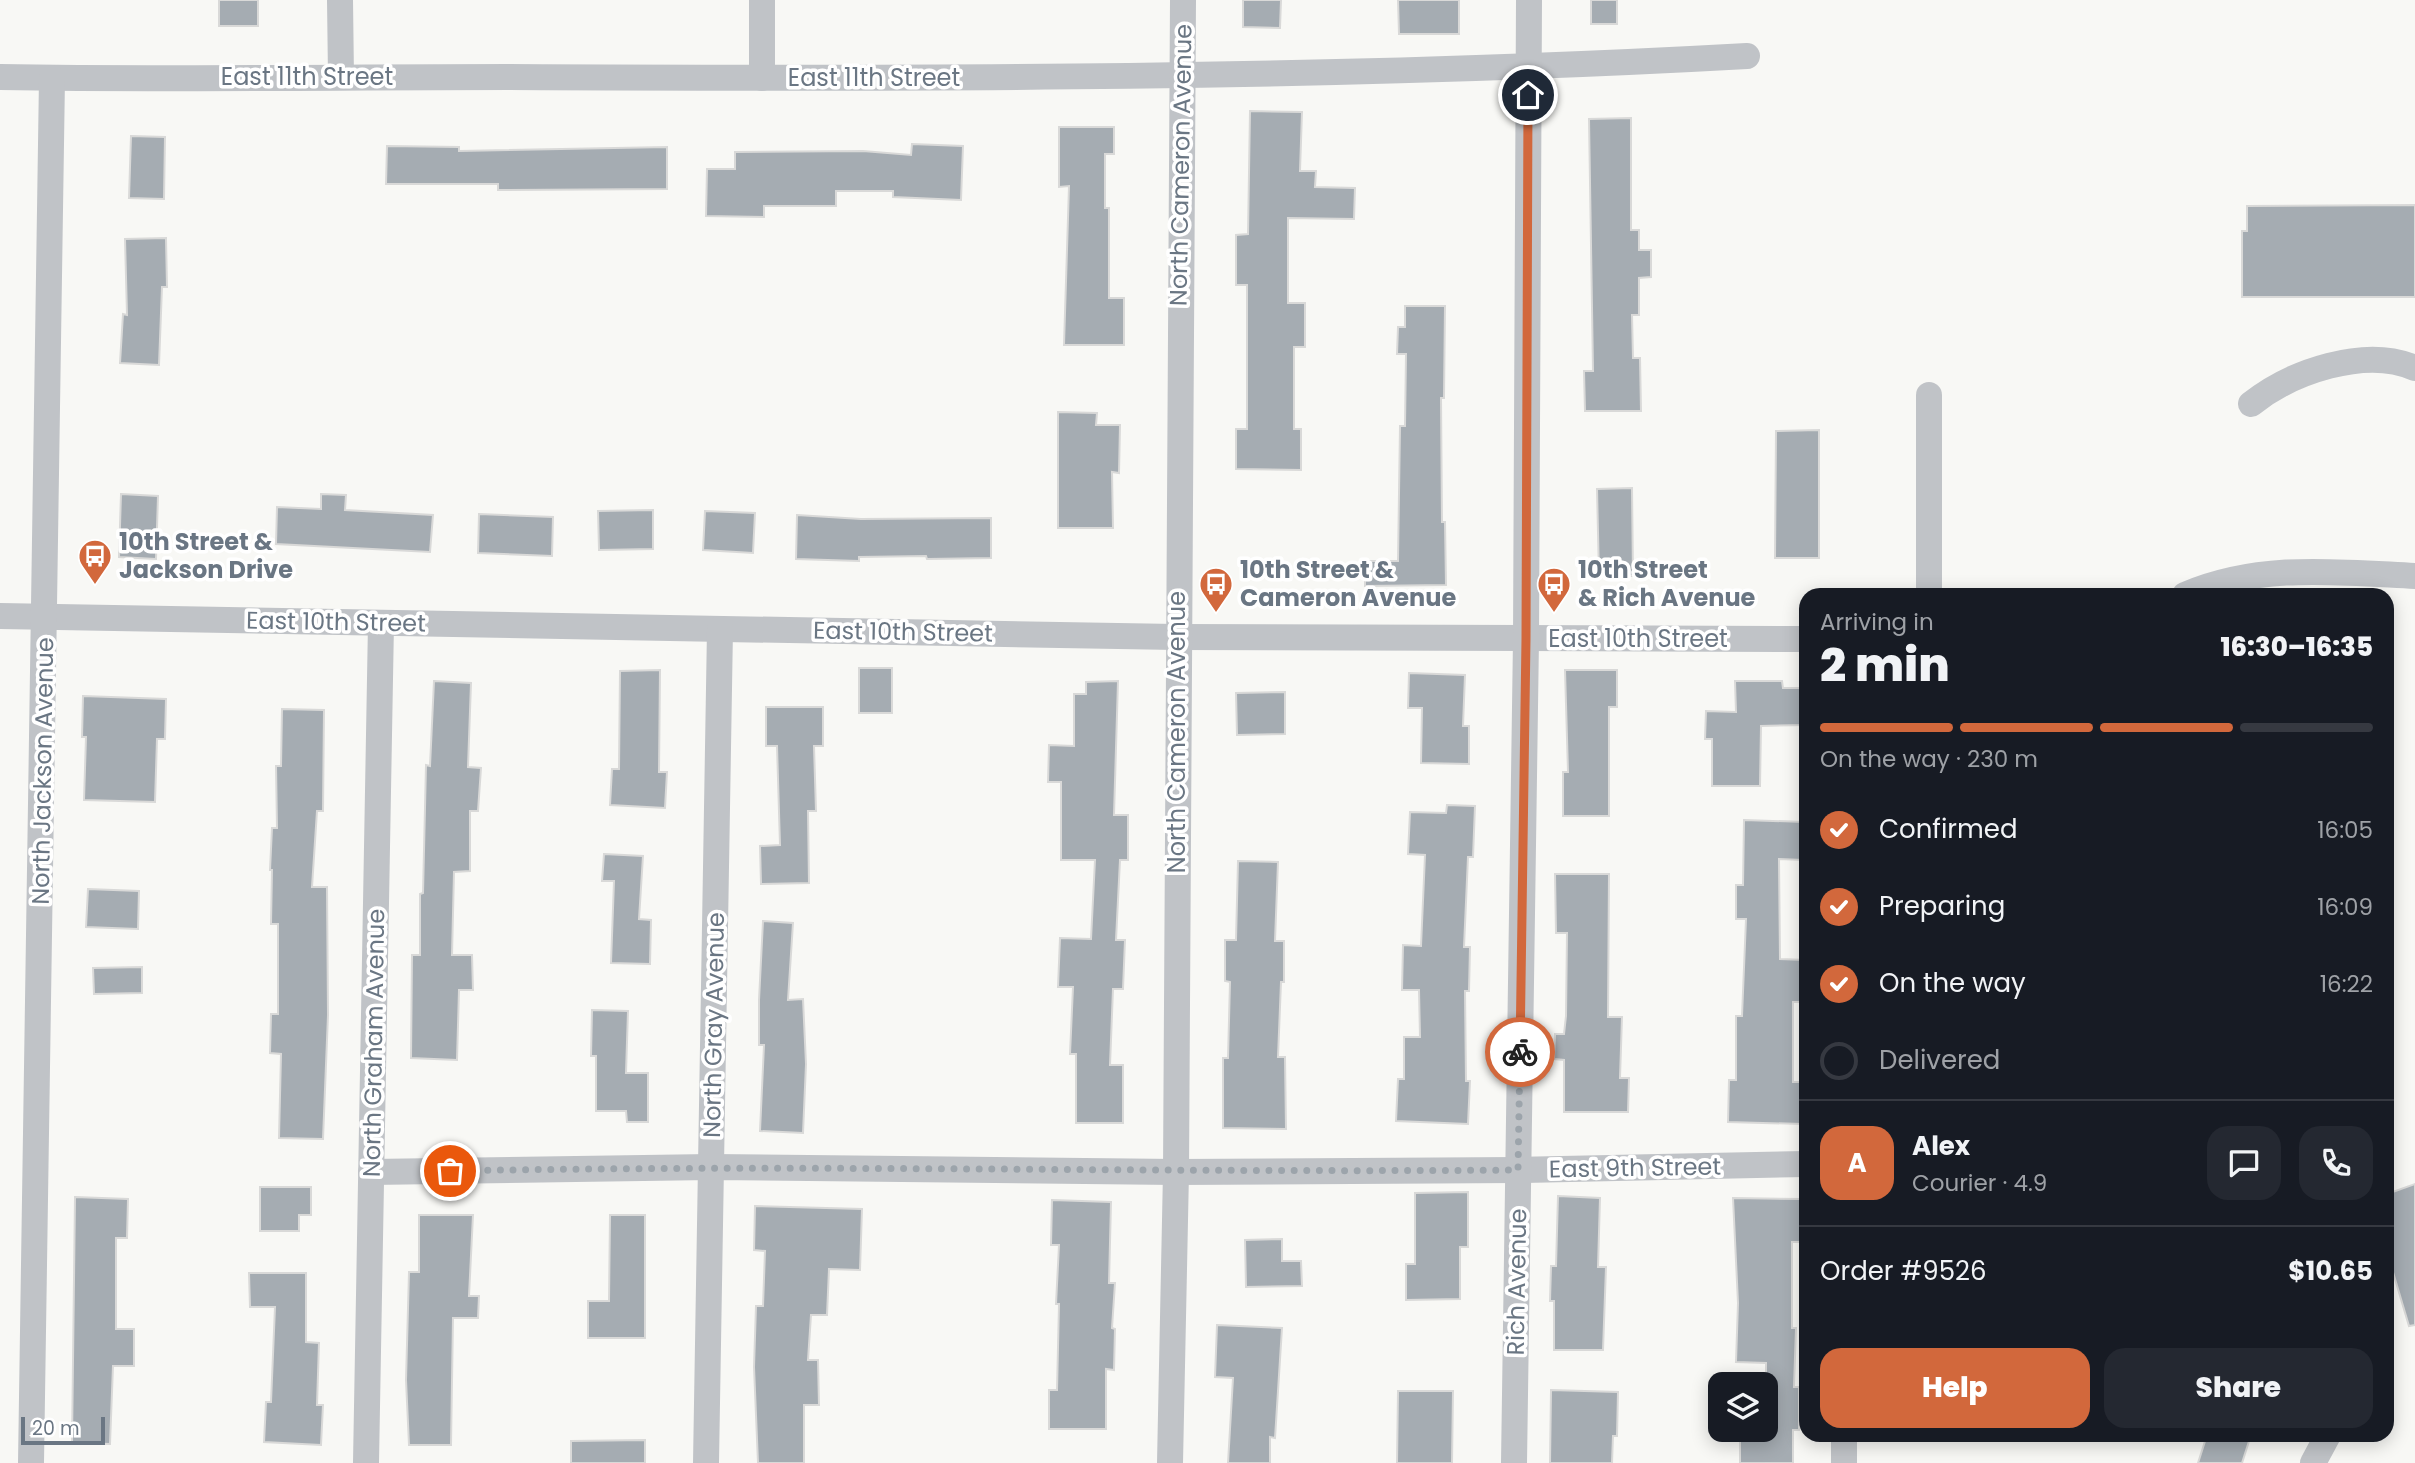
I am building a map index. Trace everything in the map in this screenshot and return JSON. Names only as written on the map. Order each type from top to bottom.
[{"type":"street","points":[[340,0],[341,77]]},
{"type":"street","points":[[762,0],[762,78]]},
{"type":"street","name":"North Cameron Avenue","points":[[1170,1463],[1175,1172],[1183,0]]},
{"type":"street","name":"Rich Avenue","points":[[1514,1463],[1526,639],[1529,0]]},
{"type":"street","name":"East 11th Street","points":[[0,77],[762,78],[1182,75],[1528,68],[1747,56]]},
{"type":"street","name":"North Jackson Avenue","points":[[31,1463],[46,617],[52,78]]},
{"type":"street","points":[[2251,404],[2289,379],[2338,364],[2404,363],[2415,368]]},
{"type":"street","points":[[1929,395],[1929,588]]},
{"type":"street","points":[[2208,588],[2251,575],[2296,571],[2415,576]]},
{"type":"street","name":"East 10th Street","points":[[0,616],[1177,637],[1799,639]]},
{"type":"street","name":"North Graham Avenue","points":[[366,1463],[381,623]]},
{"type":"street","name":"North Gray Avenue","points":[[706,1463],[720,629]]},
{"type":"street","name":"East 9th Street","points":[[371,1172],[711,1167],[1175,1172],[1518,1170],[1799,1164]]},
{"type":"street","points":[[1844,1442],[1844,1463]]},
{"type":"street","points":[[2313,1463],[2324,1442]]},
{"type":"building","points":[[219,0],[258,0],[258,26],[219,26]]},
{"type":"building","points":[[1243,0],[1281,0],[1280,28],[1243,27]]},
{"type":"building","points":[[1398,0],[1459,0],[1459,34],[1399,34]]},
{"type":"building","points":[[1591,0],[1617,0],[1617,24],[1591,24]]},
{"type":"building","points":[[1250,111],[1302,112],[1300,171],[1316,171],[1315,187],[1355,188],[1354,219],[1288,218],[1288,303],[1305,303],[1305,347],[1294,347],[1294,429],[1301,429],[1301,470],[1236,469],[1236,429],[1247,429],[1247,285],[1236,285],[1236,235],[1248,234]]},
{"type":"building","points":[[1631,118],[1631,230],[1639,230],[1639,250],[1651,250],[1651,277],[1639,278],[1639,315],[1632,315],[1633,358],[1640,358],[1641,411],[1585,411],[1584,371],[1593,371],[1589,119]]},
{"type":"building","points":[[1059,127],[1114,127],[1114,154],[1105,154],[1105,208],[1109,208],[1109,298],[1124,298],[1124,345],[1064,345],[1069,186],[1059,187]]},
{"type":"building","points":[[131,136],[165,137],[164,199],[129,198]]},
{"type":"building","points":[[912,144],[963,146],[961,200],[893,197],[893,191],[836,191],[836,206],[764,206],[764,217],[706,216],[707,169],[735,169],[735,152],[863,151],[911,155]]},
{"type":"building","points":[[387,146],[459,147],[459,151],[667,147],[667,189],[498,190],[498,184],[386,184]]},
{"type":"building","points":[[2415,205],[2415,297],[2242,297],[2242,231],[2247,231],[2247,206]]},
{"type":"building","points":[[166,238],[167,287],[162,287],[159,365],[120,363],[123,314],[127,315],[125,239]]},
{"type":"building","points":[[1405,306],[1445,306],[1444,398],[1441,398],[1442,522],[1445,522],[1446,585],[1365,586],[1365,561],[1398,561],[1400,426],[1405,426],[1406,354],[1397,354],[1398,327],[1405,327]]},
{"type":"building","points":[[1058,412],[1097,413],[1096,425],[1120,425],[1119,473],[1112,472],[1113,528],[1058,528]]},
{"type":"building","points":[[1819,430],[1819,558],[1775,558],[1776,431]]},
{"type":"building","points":[[1632,488],[1633,576],[1599,576],[1597,489]]},
{"type":"building","points":[[121,494],[158,496],[156,559],[119,557]]},
{"type":"building","points":[[321,494],[346,495],[345,510],[433,515],[430,552],[276,544],[277,507],[321,509]]},
{"type":"building","points":[[653,510],[653,549],[599,550],[598,511]]},
{"type":"building","points":[[705,511],[755,513],[753,553],[703,550]]},
{"type":"building","points":[[479,514],[553,517],[552,556],[478,553]]},
{"type":"building","points":[[797,515],[861,519],[991,518],[991,558],[927,559],[926,556],[859,557],[859,561],[796,559]]},
{"type":"building","points":[[859,668],[892,668],[892,713],[859,713]]},
{"type":"building","points":[[660,670],[659,772],[667,772],[665,808],[610,805],[612,769],[619,769],[620,671]]},
{"type":"building","points":[[1565,670],[1617,670],[1617,707],[1609,707],[1609,816],[1563,816],[1563,772],[1568,772]]},
{"type":"building","points":[[1409,673],[1465,675],[1463,726],[1469,726],[1469,764],[1421,763],[1422,708],[1408,708]]},
{"type":"building","points":[[434,681],[471,683],[468,767],[481,768],[478,811],[470,811],[470,871],[454,872],[452,955],[472,955],[473,990],[459,990],[457,1060],[411,1058],[412,955],[420,955],[426,765],[430,766]]},
{"type":"building","points":[[1118,681],[1114,815],[1128,815],[1128,860],[1120,860],[1116,940],[1125,940],[1123,989],[1113,989],[1110,1065],[1123,1065],[1123,1123],[1076,1123],[1076,1054],[1070,1054],[1073,987],[1058,987],[1060,938],[1091,939],[1095,860],[1061,860],[1061,782],[1048,782],[1049,745],[1074,746],[1074,694],[1086,694],[1086,682]]},
{"type":"building","points":[[1735,681],[1782,681],[1783,688],[1799,688],[1799,725],[1761,726],[1760,786],[1712,786],[1712,739],[1705,739],[1706,711],[1736,712]]},
{"type":"building","points":[[1285,692],[1285,734],[1237,735],[1236,693]]},
{"type":"building","points":[[83,696],[166,699],[165,739],[157,739],[155,802],[84,800],[86,737],[82,737]]},
{"type":"building","points":[[766,707],[823,707],[823,746],[814,746],[816,811],[808,811],[809,883],[761,884],[760,846],[780,845],[777,746],[766,746]]},
{"type":"building","points":[[282,709],[324,710],[323,811],[317,811],[312,887],[327,887],[328,1015],[323,1139],[279,1138],[281,1054],[270,1053],[271,1014],[278,1014],[278,924],[271,924],[270,870],[272,828],[277,828],[276,766],[281,766]]},
{"type":"building","points":[[1447,805],[1475,806],[1473,857],[1468,857],[1464,947],[1470,947],[1469,991],[1465,991],[1466,1081],[1470,1081],[1468,1124],[1396,1121],[1398,1079],[1404,1079],[1404,1037],[1420,1037],[1419,990],[1402,990],[1403,945],[1421,946],[1425,855],[1408,854],[1410,812],[1446,813]]},
{"type":"building","points":[[1744,820],[1799,822],[1799,860],[1779,859],[1780,959],[1799,960],[1799,1002],[1793,1002],[1793,1082],[1799,1082],[1799,1124],[1728,1122],[1729,1080],[1736,1080],[1736,1016],[1742,1016],[1746,919],[1736,919],[1736,885],[1743,885]]},
{"type":"building","points":[[604,854],[643,856],[639,919],[651,920],[650,964],[611,963],[614,881],[602,881]]},
{"type":"building","points":[[1238,861],[1278,862],[1275,941],[1284,941],[1284,982],[1281,982],[1278,1057],[1285,1057],[1286,1129],[1223,1128],[1223,1058],[1228,1058],[1230,982],[1225,981],[1225,940],[1236,940]]},
{"type":"building","points":[[1555,874],[1609,874],[1608,1017],[1622,1017],[1620,1078],[1629,1078],[1628,1112],[1564,1112],[1564,1060],[1554,1059],[1555,1034],[1564,1034],[1566,1016],[1567,933],[1556,933]]},
{"type":"building","points":[[88,889],[139,891],[138,929],[86,927]]},
{"type":"building","points":[[763,921],[793,923],[788,1000],[803,999],[806,1064],[803,1133],[760,1131],[764,1045],[759,1045],[759,1000]]},
{"type":"building","points":[[142,967],[142,993],[94,994],[93,968]]},
{"type":"building","points":[[592,1010],[628,1011],[626,1073],[648,1073],[648,1122],[627,1122],[626,1111],[596,1111],[596,1056],[591,1056]]},
{"type":"building","points":[[2415,1184],[2415,1325],[2409,1326],[2394,1276],[2394,1192]]},
{"type":"building","points":[[260,1187],[311,1187],[311,1215],[299,1215],[299,1231],[260,1231]]},
{"type":"building","points":[[1468,1192],[1468,1247],[1460,1247],[1460,1299],[1406,1300],[1406,1264],[1415,1264],[1415,1193]]},
{"type":"building","points":[[1558,1196],[1600,1198],[1598,1267],[1606,1267],[1603,1350],[1554,1350],[1554,1301],[1550,1301],[1551,1266],[1556,1266]]},
{"type":"building","points":[[75,1197],[128,1199],[127,1238],[116,1238],[116,1329],[134,1329],[134,1366],[113,1366],[110,1444],[72,1443]]},
{"type":"building","points":[[1733,1198],[1799,1199],[1799,1242],[1792,1242],[1792,1328],[1796,1328],[1794,1387],[1799,1387],[1799,1430],[1793,1430],[1793,1463],[1740,1463],[1740,1442],[1778,1442],[1778,1372],[1766,1372],[1766,1363],[1736,1362],[1738,1303]]},
{"type":"building","points":[[1052,1200],[1111,1202],[1109,1283],[1115,1283],[1112,1328],[1115,1329],[1114,1370],[1106,1369],[1106,1429],[1049,1429],[1049,1390],[1057,1390],[1059,1304],[1056,1304],[1059,1245],[1051,1245]]},
{"type":"building","points":[[755,1206],[862,1209],[860,1270],[829,1269],[827,1315],[811,1315],[808,1360],[818,1360],[819,1405],[804,1405],[804,1463],[758,1463],[754,1367],[756,1306],[763,1306],[765,1251],[754,1250]]},
{"type":"building","points":[[419,1215],[473,1215],[469,1296],[479,1296],[478,1318],[453,1318],[451,1445],[409,1445],[406,1380],[409,1272],[419,1272]]},
{"type":"building","points":[[610,1215],[645,1215],[645,1338],[588,1338],[588,1301],[609,1301]]},
{"type":"building","points":[[1282,1239],[1282,1261],[1301,1261],[1302,1286],[1246,1287],[1245,1240]]},
{"type":"building","points":[[249,1273],[306,1273],[306,1342],[319,1343],[317,1405],[323,1405],[321,1445],[264,1442],[266,1402],[271,1402],[275,1307],[250,1307]]},
{"type":"building","points":[[1217,1325],[1282,1328],[1275,1438],[1270,1437],[1270,1463],[1228,1463],[1233,1378],[1215,1377]]},
{"type":"building","points":[[1551,1390],[1618,1392],[1617,1436],[1613,1436],[1612,1463],[1550,1463]]},
{"type":"building","points":[[1398,1391],[1453,1391],[1452,1463],[1397,1463]]},
{"type":"building","points":[[645,1440],[645,1463],[571,1463],[571,1441]]},
{"type":"building","points":[[2205,1442],[2249,1442],[2242,1463],[2198,1463]]},
{"type":"way so far","points":[[450,1171],[711,1167],[1175,1172],[1518,1170],[1520,1052]]},
{"type":"place","name":"10th Street & Jackson Drive","points":[[95,586]]},
{"type":"place","name":"10th Street & Cameron Avenue","points":[[1216,614]]},
{"type":"place","name":"10th Street & Rich Avenue","points":[[1554,614]]},
{"type":"route","points":[[1520,1052],[1526,639],[1528,95]]}]
